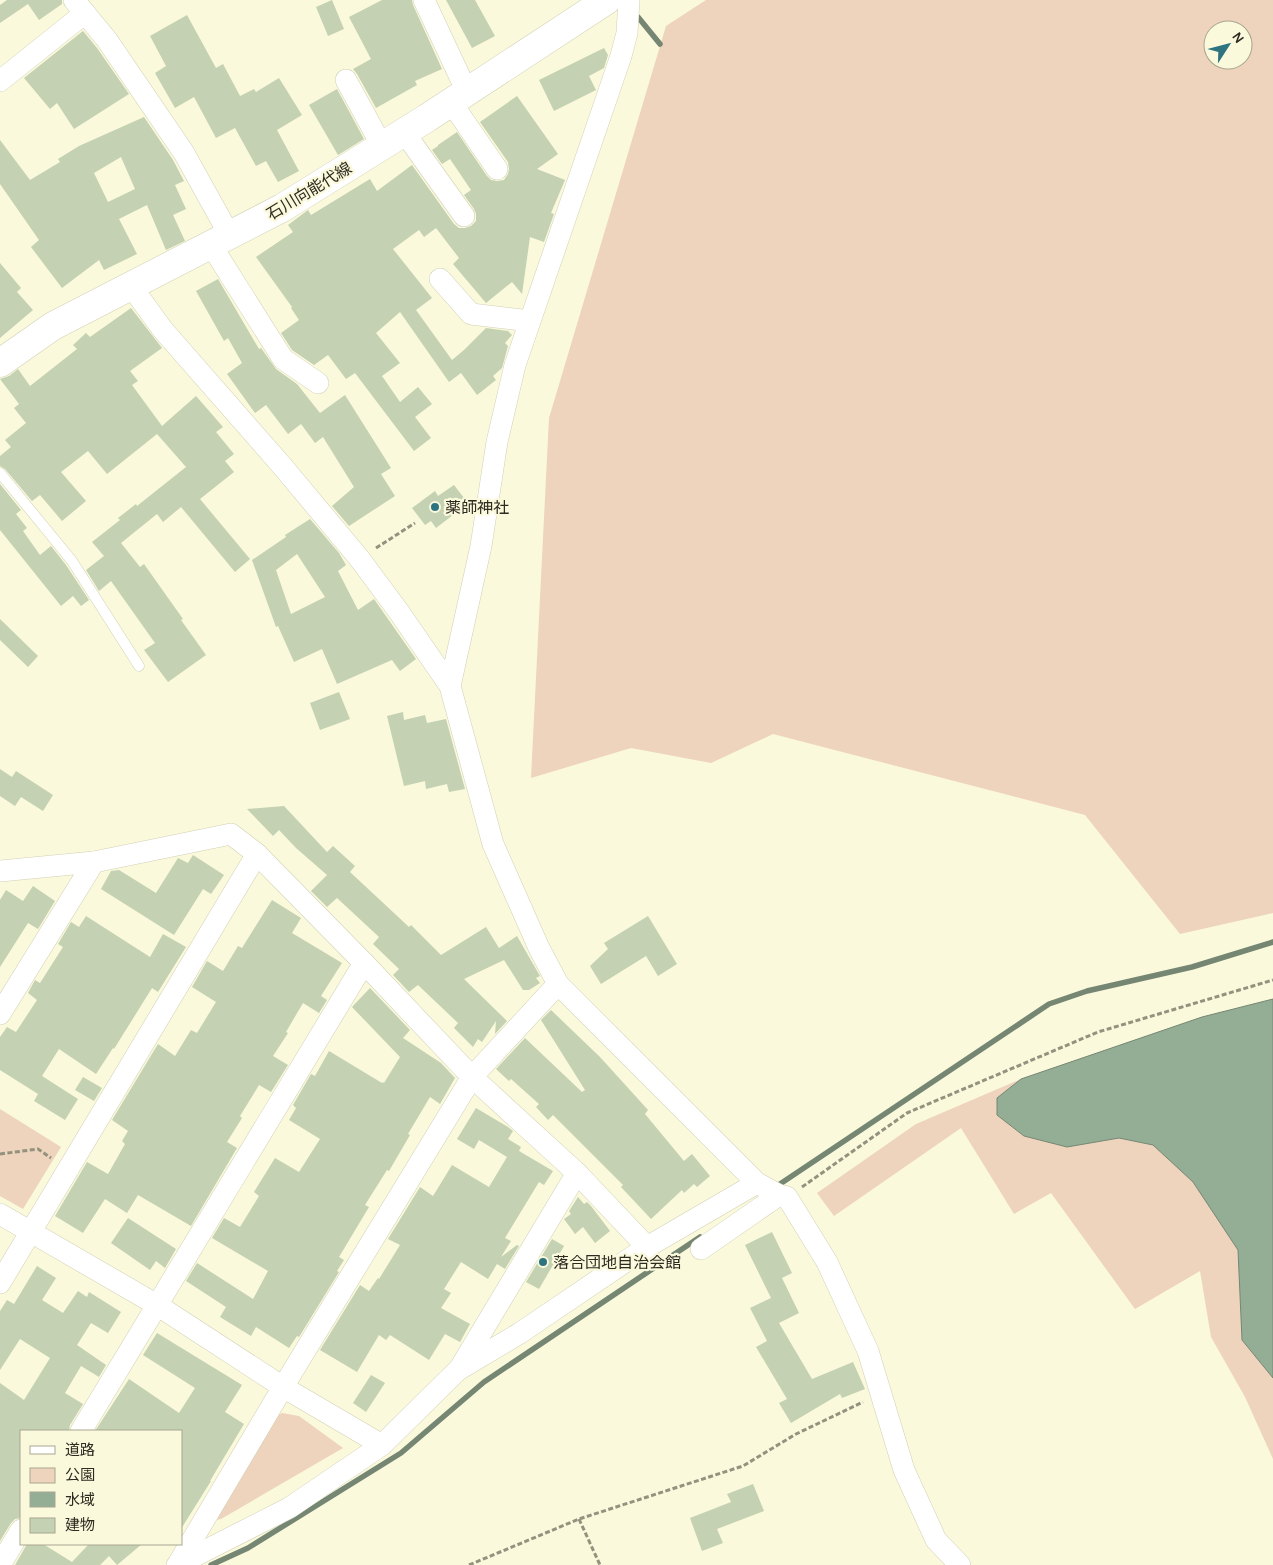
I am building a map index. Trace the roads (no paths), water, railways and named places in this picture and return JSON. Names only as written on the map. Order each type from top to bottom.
[{"type":"main road","name":"石川向能代線","points":[[0,363],[53,326],[282,208],[459,97],[607,0]]},
{"type":"street","points":[[424,0],[459,97],[497,169]]},
{"type":"street","points":[[450,686],[481,546],[496,442],[515,365],[621,56],[627,33],[629,0]]},
{"type":"street","points":[[0,81],[80,6],[112,47],[184,153],[220,240],[283,359],[318,383]]},
{"type":"street","points":[[346,80],[393,139],[464,216]]},
{"type":"street","points":[[440,279],[471,314],[530,321]]},
{"type":"street","points":[[131,286],[163,330],[283,467],[359,558],[450,686],[493,844],[539,948],[558,984],[757,1183],[783,1196],[827,1262],[868,1351],[904,1470],[936,1540],[960,1565]]},
{"type":"street","points":[[0,871],[94,862],[231,834],[257,854],[472,1077],[577,1173],[647,1247]]},
{"type":"street","points":[[0,1283],[257,854]]},
{"type":"street","points":[[0,1014],[94,862]]},
{"type":"street","points":[[82,1430],[364,963]]},
{"type":"street","points":[[177,1565],[472,1077],[558,984]]},
{"type":"street","points":[[458,1370],[577,1173]]},
{"type":"street","points":[[177,1565],[289,1508],[382,1445],[458,1370],[520,1333],[647,1247],[757,1183]]},
{"type":"street","points":[[701,1249],[783,1196]]},
{"type":"street","points":[[0,1214],[157,1306],[283,1387],[382,1445]]},
{"type":"street","points":[[0,1565],[20,1532]]},
{"type":"lane","points":[[0,473],[72,561],[139,666]]},
{"type":"water","points":[[1273,999],[1273,1378],[1242,1340],[1238,1250],[1193,1182],[1153,1145],[1119,1138],[1067,1147],[1024,1136],[997,1115],[997,1098],[1021,1079],[1202,1017]]},
{"type":"waterway","points":[[638,17],[660,44]]},
{"type":"waterway","points":[[774,1188],[1049,1004],[1087,991],[1192,967],[1273,942]]},
{"type":"waterway","points":[[211,1565],[248,1548],[401,1453],[484,1382],[700,1237]]},
{"type":"place","name":"薬師神社","points":[[435,507]]},
{"type":"place","name":"落合団地自治会館","points":[[543,1262]]}]
